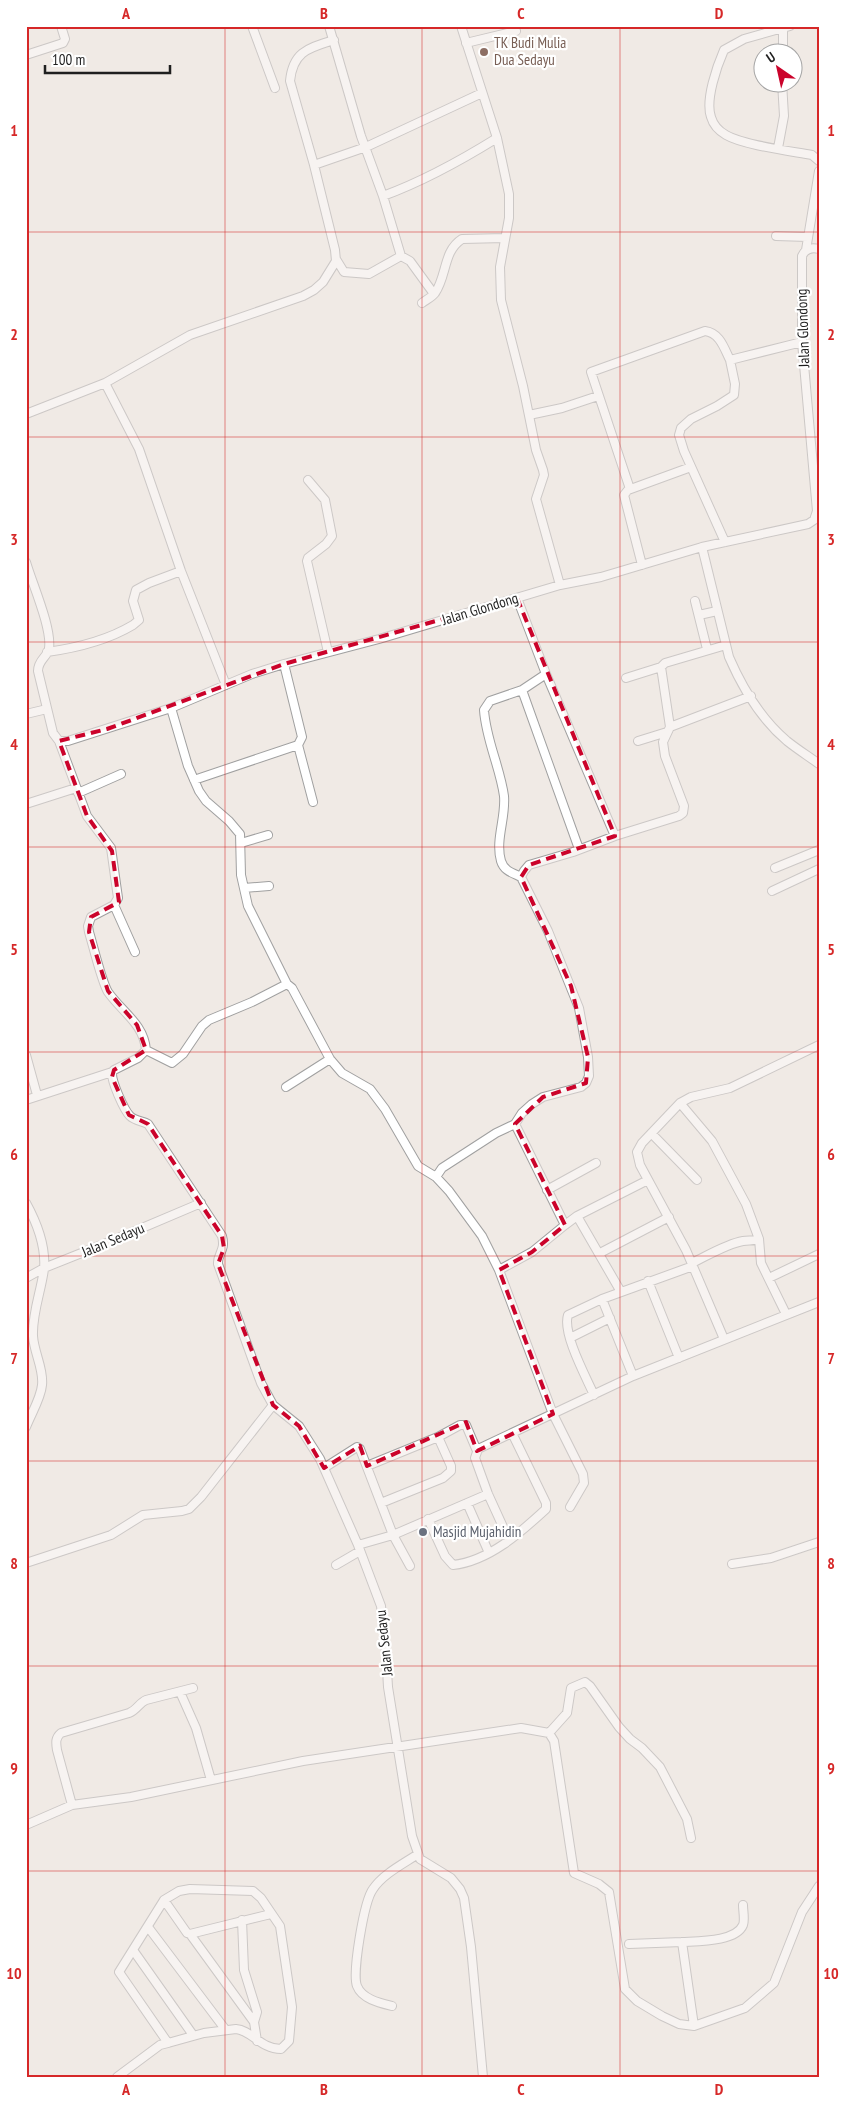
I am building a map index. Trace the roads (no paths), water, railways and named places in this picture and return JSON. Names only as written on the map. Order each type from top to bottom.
[{"type":"street","points":[[26,55],[63,43],[65,39],[62,26]]},
{"type":"street","points":[[252,26],[275,88]]},
{"type":"street","points":[[329,26],[361,136],[383,196],[401,256],[410,261],[434,294]]},
{"type":"street","points":[[461,26],[497,138],[509,200],[509,218],[500,267],[500,300],[536,450],[543,470],[544,475],[536,499],[560,585]]},
{"type":"street","points":[[784,42],[786,27],[744,39],[724,50],[710,98],[710,116],[715,126],[726,135],[812,155],[819,162]]},
{"type":"street","points":[[466,44],[516,31]]},
{"type":"street","points":[[334,40],[308,49],[297,58],[291,70],[290,81],[314,165],[336,259],[343,271],[368,274],[401,256]]},
{"type":"street","points":[[778,148],[784,116],[783,92]]},
{"type":"street","points":[[314,165],[366,147],[482,93]]},
{"type":"street","points":[[383,196],[441,172],[497,138]]},
{"type":"street","name":"Jalan Glondong","points":[[59,740],[68,742],[171,708],[226,684],[284,664],[379,639],[560,585],[601,577],[702,547],[808,524],[816,520],[817,511],[802,342],[802,256],[806,250],[819,171]]},
{"type":"street","points":[[776,236],[808,238]]},
{"type":"street","points":[[422,303],[434,294],[443,276],[449,254],[456,242],[462,239],[505,238]]},
{"type":"street","points":[[806,250],[810,248],[819,250]]},
{"type":"street","points":[[26,414],[105,383],[190,335],[303,296],[323,282],[336,259]]},
{"type":"street","points":[[630,489],[591,372],[705,332],[710,332],[718,338],[730,360],[735,384],[734,395],[722,404],[691,419],[681,428],[679,435],[691,467],[725,542]]},
{"type":"street","points":[[730,360],[802,342]]},
{"type":"street","points":[[105,383],[139,449],[181,571],[226,684]]},
{"type":"street","points":[[529,415],[562,408],[598,396]]},
{"type":"street","points":[[642,565],[624,495],[630,489],[691,467]]},
{"type":"street","points":[[308,480],[325,500],[332,530],[330,540],[308,558],[307,561],[328,652]]},
{"type":"street","points":[[702,547],[726,645],[736,672],[767,721],[787,741],[819,764]]},
{"type":"street","points":[[26,562],[49,639],[47,652],[40,661],[38,671],[53,733],[59,740],[88,819],[112,851],[118,898],[114,905],[91,918],[88,926],[89,932],[108,991],[137,1024],[146,1050]]},
{"type":"street","points":[[47,652],[64,650],[131,627],[139,620],[133,601],[136,590],[181,571]]},
{"type":"street","points":[[517,598],[546,674],[615,836]]},
{"type":"street","points":[[695,601],[707,650]]},
{"type":"street","points":[[699,615],[717,611]]},
{"type":"street","points":[[626,678],[661,667],[665,663],[726,645]]},
{"type":"street","points":[[284,664],[302,737],[298,745],[313,802]]},
{"type":"street","points":[[521,877],[529,865],[680,816],[683,813],[684,806],[665,756],[663,742],[669,730],[661,667]]},
{"type":"street","points":[[436,1177],[442,1168],[496,1133],[514,1124],[532,1104],[543,1097],[580,1087],[586,1083],[589,1076],[588,1057],[579,1008],[548,931],[521,877],[506,870],[501,862],[499,836],[504,816],[504,795],[489,741],[484,710],[490,701],[522,690],[546,674]]},
{"type":"street","points":[[522,690],[580,849]]},
{"type":"street","points":[[638,741],[751,696]]},
{"type":"street","points":[[171,708],[199,791],[206,801],[235,827],[240,834],[241,876],[248,906],[288,984],[292,988],[330,1059],[342,1073],[370,1089],[385,1109],[418,1166],[436,1177],[467,1214],[482,1236],[499,1270],[553,1414],[584,1478],[570,1507]]},
{"type":"street","points":[[26,714],[46,709]]},
{"type":"street","points":[[194,780],[298,745]]},
{"type":"street","points":[[26,804],[77,790],[121,774]]},
{"type":"street","points":[[241,843],[268,834]]},
{"type":"street","points":[[775,868],[819,850]]},
{"type":"street","points":[[772,891],[819,869]]},
{"type":"street","points":[[244,888],[269,886]]},
{"type":"street","points":[[114,905],[127,930],[135,952]]},
{"type":"street","points":[[146,1050],[172,1063],[183,1054],[202,1026],[209,1020],[288,984]]},
{"type":"street","points":[[724,1339],[692,1264],[640,1165],[637,1152],[642,1143],[680,1103],[691,1097],[730,1088],[819,1045]]},
{"type":"street","points":[[26,1100],[112,1072],[138,1058],[146,1050]]},
{"type":"street","points":[[26,1056],[37,1095]]},
{"type":"street","points":[[286,1087],[330,1059]]},
{"type":"street","name":"Jalan Sedayu","points":[[112,1072],[114,1084],[129,1115],[133,1119],[148,1124],[222,1236],[224,1248],[218,1258],[218,1264],[261,1382],[272,1405],[299,1426],[324,1468],[359,1548],[381,1606],[388,1687],[412,1836],[418,1854]]},
{"type":"street","points":[[680,1103],[712,1141],[746,1204],[759,1239],[761,1263],[786,1314]]},
{"type":"street","points":[[514,1124],[565,1225]]},
{"type":"street","points":[[652,1134],[697,1180]]},
{"type":"street","points":[[547,1190],[596,1163]]},
{"type":"street","points":[[499,1270],[532,1252],[577,1216],[648,1180]]},
{"type":"street","name":"Jalan Sedayu","points":[[26,1278],[44,1268],[201,1203]]},
{"type":"street","points":[[26,1204],[35,1220],[40,1235],[44,1268],[35,1308],[33,1337],[38,1363],[43,1376],[42,1387],[26,1427]]},
{"type":"street","points":[[577,1216],[621,1292]]},
{"type":"street","points":[[600,1253],[669,1217]]},
{"type":"street","points":[[594,1394],[570,1338],[567,1322],[568,1314],[692,1264],[730,1246],[744,1241],[752,1242],[759,1239]]},
{"type":"street","points":[[769,1278],[819,1254]]},
{"type":"street","points":[[648,1281],[679,1358]]},
{"type":"street","points":[[602,1299],[633,1376]]},
{"type":"street","points":[[477,1451],[633,1376],[819,1302]]},
{"type":"street","points":[[570,1338],[610,1318]]},
{"type":"street","points":[[26,1563],[111,1535],[143,1514],[182,1512],[189,1509],[201,1497],[272,1405]]},
{"type":"street","points":[[367,1466],[438,1437],[460,1425],[466,1425],[477,1451],[475,1458],[488,1494],[509,1540]]},
{"type":"street","points":[[428,1519],[445,1556],[453,1565],[489,1553],[522,1531],[547,1507],[512,1433]]},
{"type":"street","points":[[381,1503],[448,1474],[451,1466],[438,1437]]},
{"type":"street","points":[[324,1468],[357,1447],[362,1452],[393,1535],[410,1566]]},
{"type":"street","points":[[336,1565],[359,1548],[488,1494]]},
{"type":"street","points":[[467,1503],[489,1553]]},
{"type":"street","points":[[732,1564],[771,1558],[819,1542]]},
{"type":"street","points":[[549,1733],[566,1713],[571,1688],[585,1682],[590,1686],[619,1727],[630,1739],[647,1752],[660,1767],[686,1819],[691,1838]]},
{"type":"street","points":[[72,1805],[57,1750],[58,1736],[129,1713],[137,1709],[141,1702],[146,1700],[193,1688]]},
{"type":"street","points":[[180,1692],[196,1728],[211,1780]]},
{"type":"street","points":[[26,1825],[72,1805],[131,1797],[303,1761],[521,1728],[549,1733],[554,1740],[574,1873],[599,1884],[609,1892],[625,1989],[637,2001],[662,2016],[678,2024],[694,2026],[745,2008],[774,1983],[802,1912],[819,1886]]},
{"type":"street","points":[[392,2006],[377,2002],[364,1994],[357,1986],[356,1976],[361,1927],[366,1903],[372,1890],[380,1880],[418,1854],[424,1863],[451,1878],[460,1889],[464,1898],[471,1947],[483,2077]]},
{"type":"street","points":[[117,2077],[160,2045],[168,2043],[193,2035],[240,2029],[257,2041],[275,2049],[280,2049],[286,2045],[290,2036],[292,2007],[280,1926],[261,1898],[253,1891],[190,1889],[179,1891],[164,1900],[119,1970],[119,1975],[168,2043]]},
{"type":"street","points":[[164,1900],[254,2022]]},
{"type":"street","points":[[629,1944],[714,1941],[738,1932],[743,1924],[743,1905]]},
{"type":"street","points":[[190,1934],[271,1914]]},
{"type":"street","points":[[242,1920],[244,1970],[257,2012],[254,2022],[257,2041]]},
{"type":"street","points":[[148,1927],[225,2030]]},
{"type":"street","points":[[682,1942],[694,2026]]},
{"type":"street","points":[[133,1950],[193,2035]]},
{"type":"place","name":"TK Budi Mulia Dua Sedayu","points":[[484,52]]},
{"type":"place","name":"Masjid Mujahidin","points":[[423,1532]]}]
